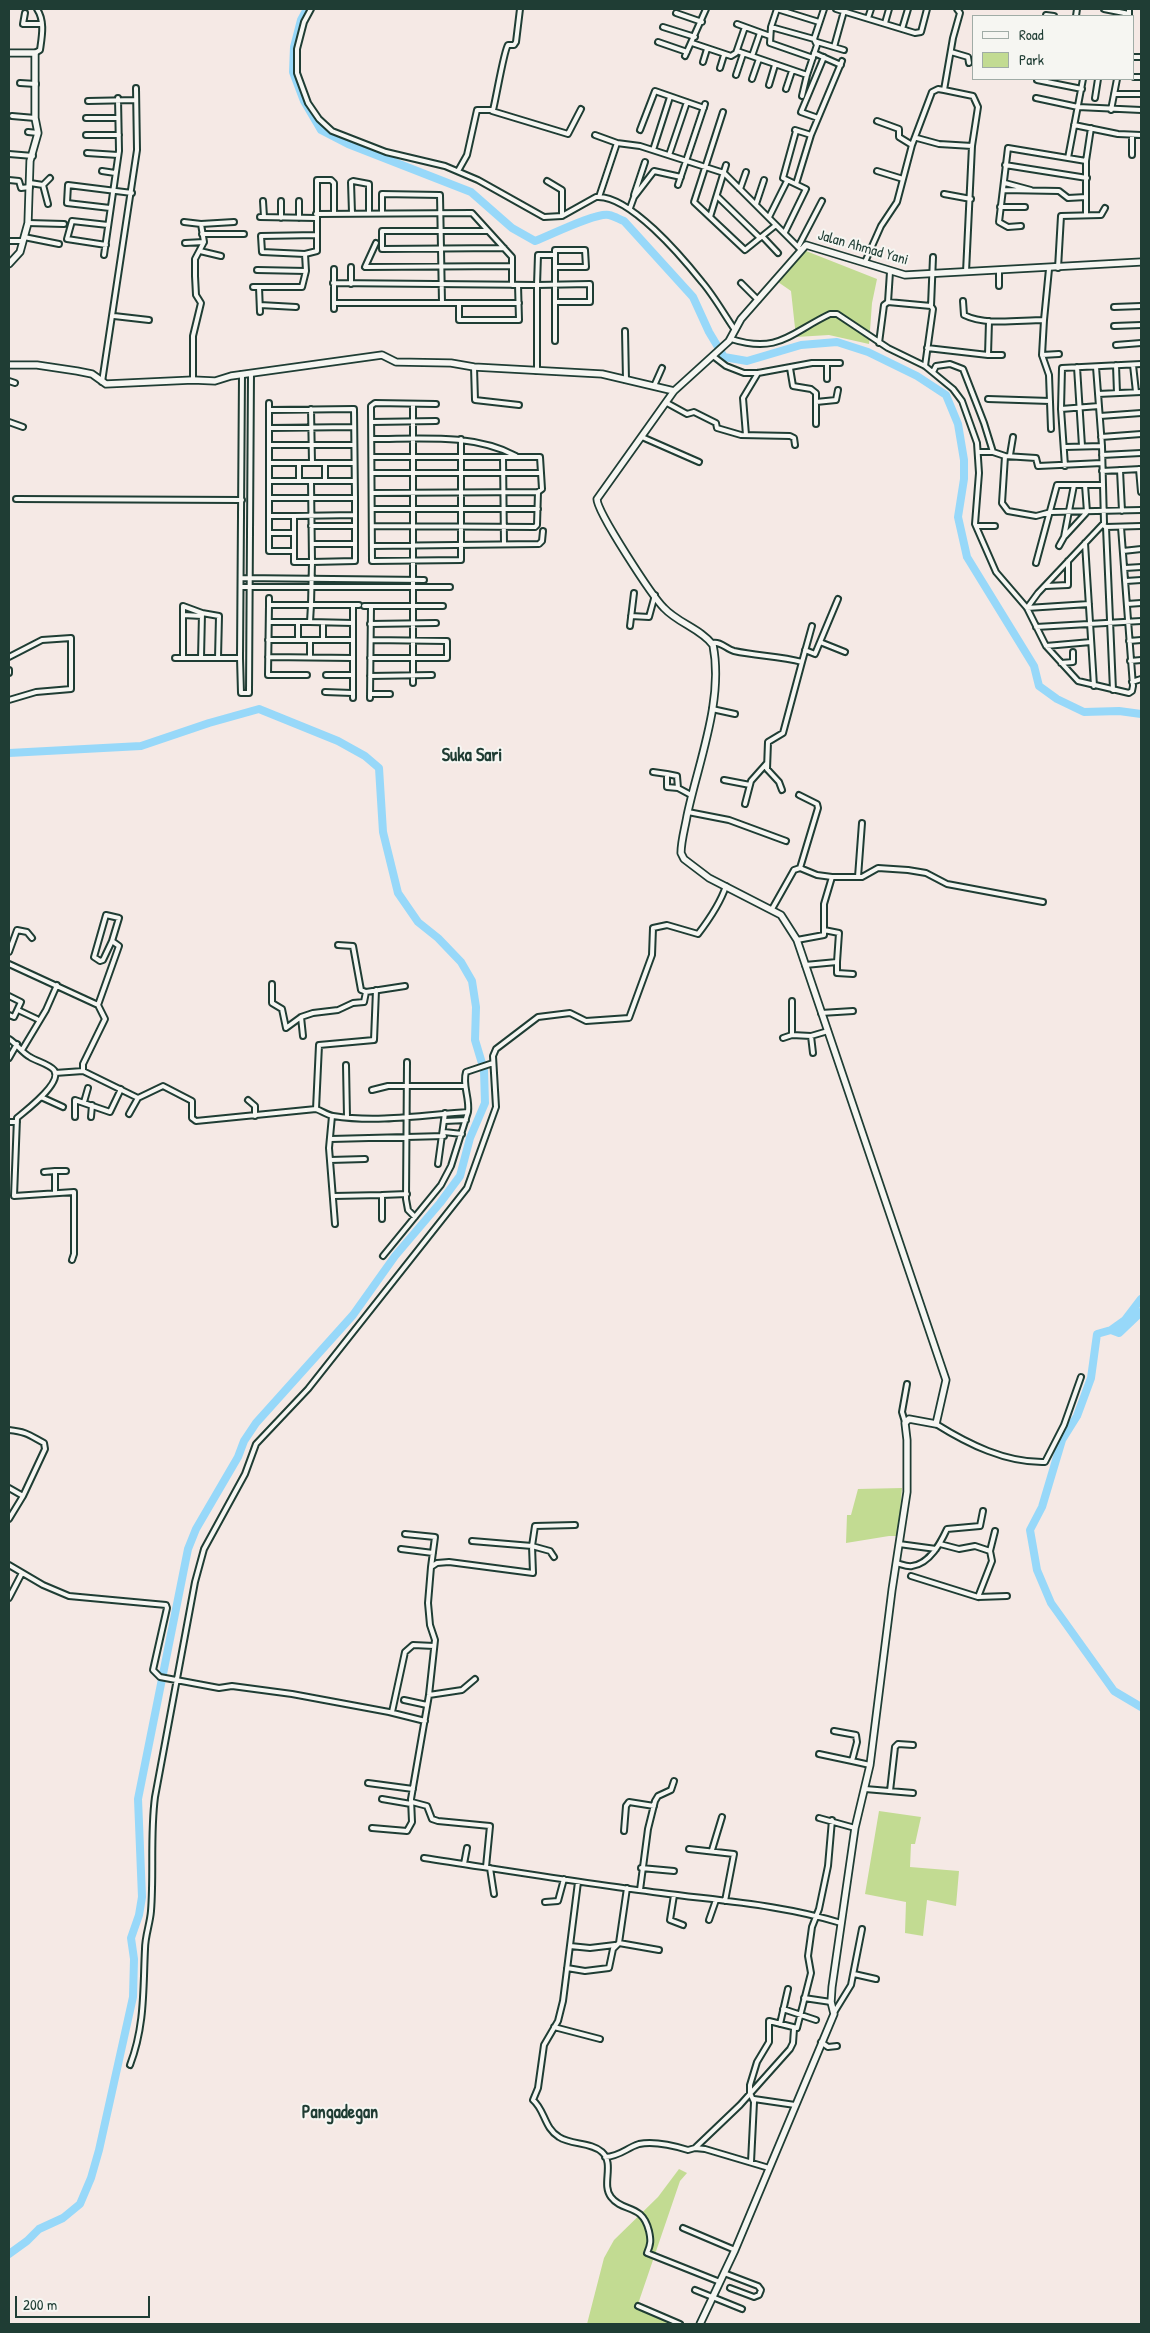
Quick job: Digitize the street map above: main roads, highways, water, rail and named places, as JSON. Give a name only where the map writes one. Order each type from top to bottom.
[{"type":"waterway","points":[[307,9],[301,20],[294,47],[293,72],[304,101],[321,130],[348,144],[471,192],[512,228],[535,241],[594,217],[611,215],[624,221],[693,297],[709,332],[724,357],[747,361],[801,345],[837,342],[868,352],[917,376],[946,395],[958,424],[964,460],[964,479],[958,517],[967,557],[1034,666],[1039,686],[1057,699],[1084,712],[1119,711],[1141,714]]},
{"type":"waterway","points":[[9,753],[141,746],[209,723],[259,709],[338,741],[365,756],[379,768],[383,832],[398,893],[418,922],[438,938],[461,962],[472,981],[476,1007],[475,1040],[484,1070],[485,1103],[470,1138],[460,1176],[440,1203],[395,1256],[353,1315],[256,1423],[244,1441],[238,1457],[196,1529],[188,1549],[138,1799],[142,1897],[139,1915],[131,1938],[134,1959],[133,1997],[99,2150],[91,2178],[80,2204],[63,2218],[39,2229],[27,2241],[9,2254]]},
{"type":"waterway","points":[[1111,1330],[1125,1320],[1141,1299]]},
{"type":"waterway","points":[[1141,1312],[1119,1333],[1111,1330],[1097,1334],[1091,1378],[1077,1416],[1062,1440],[1042,1507],[1030,1530],[1037,1570],[1051,1603],[1114,1691],[1141,1707]]},
{"type":"district","name":"Suka Sari","points":[[472,756]]},
{"type":"district","name":"Pangadegan","points":[[340,2113]]}]
